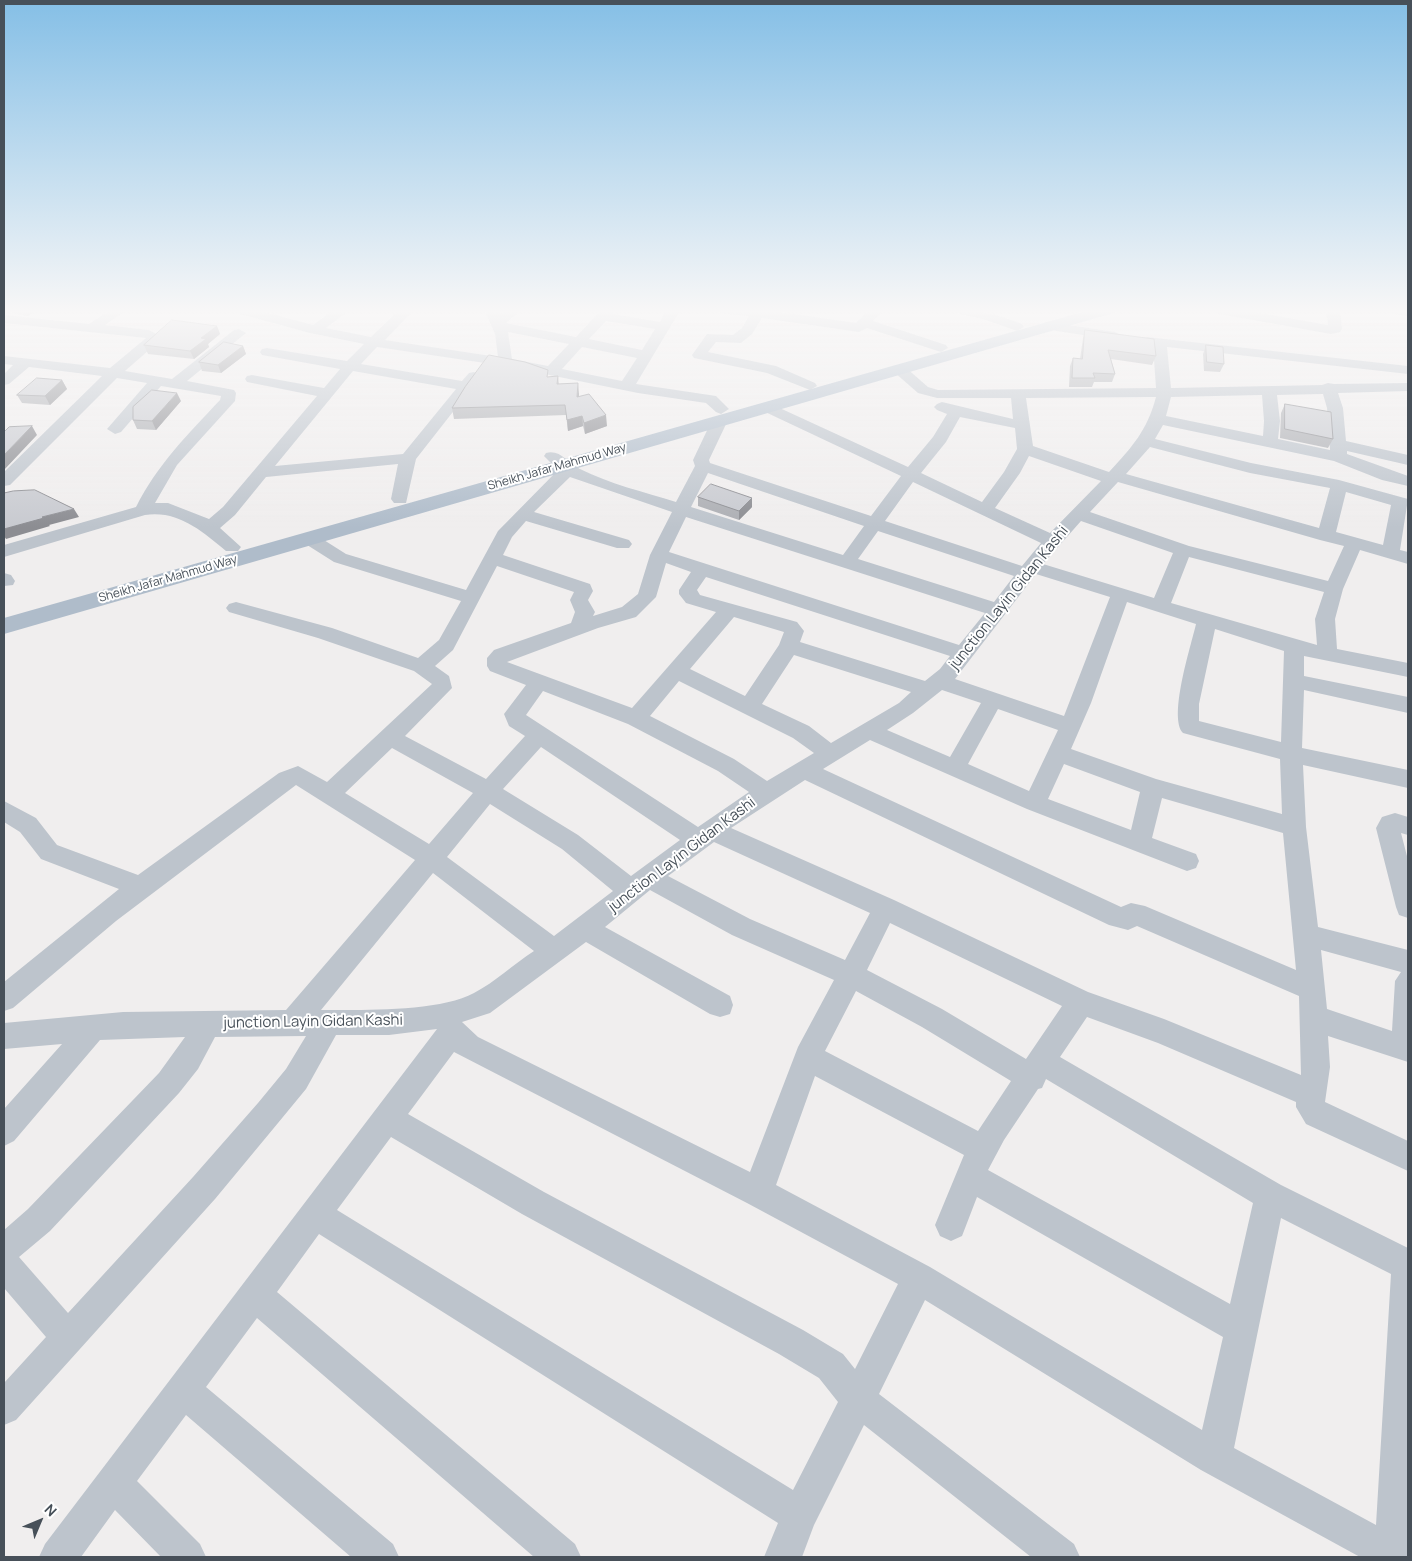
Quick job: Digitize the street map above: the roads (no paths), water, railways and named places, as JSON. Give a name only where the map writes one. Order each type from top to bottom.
[{"type":"main road","name":"Sheikh Jafar Mahmud Way","points":[[4,626],[310,539],[561,464],[824,382]]},
{"type":"main road","name":"Sheikh Jafar Mahmud Way","points":[[721,415],[766,407],[854,382]]},
{"type":"main road","name":"Sheikh Jafar Mahmud Way","points":[[4,612],[400,499],[561,464]]},
{"type":"street","points":[[4,481],[103,382]]},
{"type":"street","points":[[115,429],[156,382],[229,393],[230,395],[171,462],[157,482],[144,510]]},
{"type":"street","points":[[267,382],[327,393]]},
{"type":"street","points":[[211,527],[229,511],[336,382]]},
{"type":"street","points":[[440,382],[466,386]]},
{"type":"street","points":[[400,499],[403,473],[408,458],[470,382]]},
{"type":"street","points":[[604,382],[710,399],[721,415],[701,460],[703,466],[659,555],[651,589],[646,598],[634,609],[579,627],[497,658],[496,666],[636,718],[726,765],[767,792]]},
{"type":"street","points":[[627,386],[630,382]]},
{"type":"street","points":[[800,382],[810,386]]},
{"type":"street","points":[[913,382],[922,390],[928,392],[1018,394],[1164,390],[1269,391],[1408,387]]},
{"type":"street","name":"junction Layin Gidan Kashi","points":[[4,1036],[123,1024],[449,1023],[481,1004],[586,928],[639,884],[767,792],[906,708],[933,686],[965,654],[1052,541],[1114,478],[1146,441],[1158,419],[1164,390],[1163,382]]},
{"type":"street","points":[[1328,388],[1335,408],[1339,450]]},
{"type":"street","points":[[1269,391],[1272,421],[1270,444]]},
{"type":"street","points":[[928,392],[936,404],[956,412],[1022,425]]},
{"type":"street","points":[[985,510],[1012,473],[1025,449],[1018,394]]},
{"type":"street","points":[[766,407],[1052,541]]},
{"type":"street","points":[[846,562],[940,439],[956,412]]},
{"type":"street","points":[[1158,419],[1270,444],[1339,450],[1408,460]]},
{"type":"street","points":[[38,428],[55,428]]},
{"type":"street","points":[[1146,441],[1250,468],[1339,485],[1404,503],[1390,553]]},
{"type":"street","points":[[1025,449],[1114,478],[1408,558]]},
{"type":"street","points":[[1339,450],[1388,476],[1408,481]]},
{"type":"street","points":[[262,472],[408,458]]},
{"type":"street","points":[[421,666],[446,645],[504,535],[523,514],[561,464],[610,487],[998,610]]},
{"type":"street","points":[[703,466],[1029,570],[1161,605],[1327,655],[1408,670]]},
{"type":"street","points":[[1326,536],[1339,485]]},
{"type":"street","points":[[4,551],[144,510],[162,507],[211,527],[232,546]]},
{"type":"street","points":[[523,514],[623,544]]},
{"type":"street","points":[[1078,514],[1183,550],[1334,589]]},
{"type":"street","points":[[310,539],[340,558],[471,598]]},
{"type":"street","points":[[1327,655],[1325,619],[1334,589],[1354,543]]},
{"type":"street","points":[[1161,605],[1183,550]]},
{"type":"street","points":[[659,555],[965,654]]},
{"type":"street","points":[[492,558],[583,588],[579,600],[585,612],[579,627]]},
{"type":"street","points":[[702,569],[688,590],[688,594],[693,599],[790,627],[794,631],[789,646],[749,706]]},
{"type":"street","points":[[1035,803],[1070,726],[1121,594]]},
{"type":"street","points":[[236,608],[325,633],[421,666],[442,681],[442,688],[391,738],[329,794]]},
{"type":"street","points":[[636,718],[730,609]]},
{"type":"street","points":[[1207,620],[1188,704],[1188,724],[1204,732],[1291,752],[1335,765],[1408,779]]},
{"type":"street","points":[[789,646],[933,686],[993,700],[1070,726]]},
{"type":"street","points":[[1294,646],[1291,752],[1294,826],[1307,934],[1316,1066],[1310,1107],[1316,1114],[1408,1156]]},
{"type":"street","points":[[676,671],[801,732],[830,754]]},
{"type":"street","points":[[1294,681],[1408,705]]},
{"type":"street","points":[[540,682],[515,714],[517,720],[706,835],[885,908],[1081,1002],[1164,1032],[1312,1094]]},
{"type":"street","points":[[955,768],[993,700]]},
{"type":"street","points":[[869,731],[1035,803],[1188,861]]},
{"type":"street","points":[[293,1023],[488,791],[539,735]]},
{"type":"street","points":[[58,1557],[387,1118],[449,1023],[468,1046],[758,1192],[918,1278],[1214,1457],[1395,1556],[1408,1265],[1270,1196],[1037,1070],[932,1018],[850,974],[639,884],[488,791],[391,738]]},
{"type":"street","points":[[1057,753],[1153,787],[1294,826]]},
{"type":"street","points":[[804,770],[1118,917],[1128,919],[1131,914],[1136,914],[1312,989]]},
{"type":"street","points":[[4,999],[142,887],[292,776],[301,776],[431,858],[554,951]]},
{"type":"street","points":[[1139,843],[1153,787]]},
{"type":"street","points":[[4,810],[28,825],[49,852],[142,887]]},
{"type":"street","points":[[1408,826],[1395,822],[1390,824],[1388,828],[1408,907]]},
{"type":"street","points":[[758,1192],[808,1056],[885,908]]},
{"type":"street","points":[[586,928],[720,1005]]},
{"type":"street","points":[[1307,934],[1408,962]]},
{"type":"street","points":[[1314,1018],[1407,1048],[1408,981]]},
{"type":"street","points":[[951,1226],[977,1163],[994,1130],[1037,1070],[1081,1002]]},
{"type":"street","points":[[4,1408],[204,1188],[268,1114],[296,1079],[328,1023]]},
{"type":"street","points":[[4,1250],[39,1220],[169,1083],[188,1059],[207,1024]]},
{"type":"street","points":[[4,1131],[94,1027]]},
{"type":"street","points":[[808,1056],[1242,1329]]},
{"type":"street","points":[[387,1118],[533,1203],[711,1297],[830,1366],[858,1399],[1060,1557]]},
{"type":"street","points":[[1214,1457],[1270,1196]]},
{"type":"street","points":[[314,1214],[800,1515]]},
{"type":"street","points":[[4,1264],[68,1338]]},
{"type":"street","points":[[783,1557],[800,1515],[918,1278]]},
{"type":"street","points":[[254,1294],[562,1557]]},
{"type":"street","points":[[183,1390],[380,1557]]},
{"type":"street","points":[[114,1483],[186,1557]]}]
